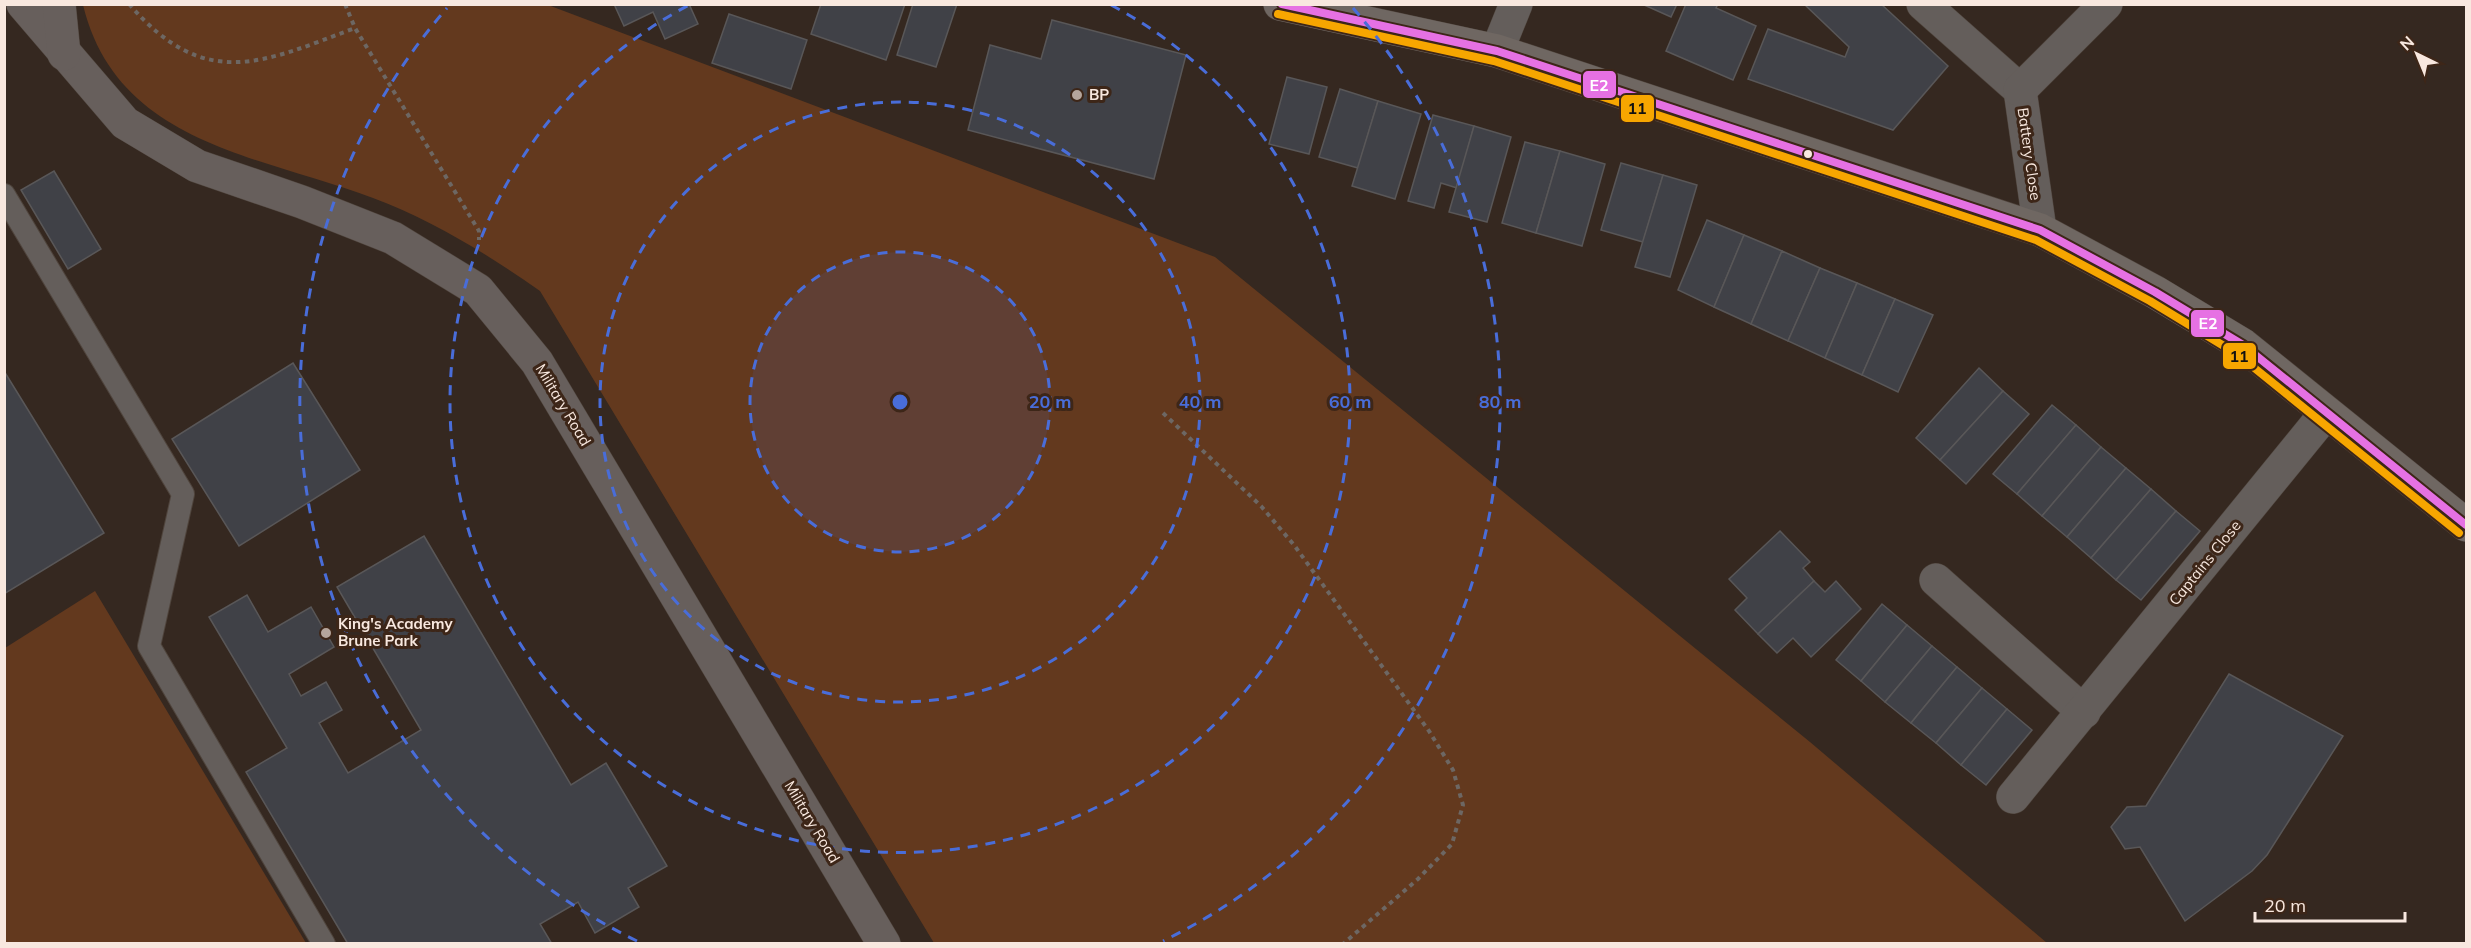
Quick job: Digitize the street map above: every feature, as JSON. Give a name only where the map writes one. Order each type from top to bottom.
[{"type":"main road","points":[[1280,4],[1497,51],[2040,230],[2155,292],[2243,345],[2466,525]]},
{"type":"street","name":"Military Road","points":[[23,4],[125,123],[197,166],[393,238],[478,290],[537,362],[884,944]]},
{"type":"street","points":[[59,4],[64,54]]},
{"type":"street","points":[[1497,51],[1516,4]]},
{"type":"street","points":[[1923,4],[2020,90]]},
{"type":"street","name":"Battery Close","points":[[2040,230],[2020,90],[2106,4]]},
{"type":"street","name":"Captains Close","points":[[2013,797],[2326,413]]},
{"type":"street","points":[[1936,580],[2084,712]]},
{"type":"lane","points":[[4,195],[183,494],[149,646],[324,944]]},
{"type":"path","points":[[129,4],[147,25],[166,40],[195,56],[216,62],[245,63],[284,55],[355,28]]},
{"type":"path","points":[[345,4],[355,28],[479,231],[478,290]]},
{"type":"path","points":[[1163,413],[1261,506],[1294,545],[1429,731],[1453,770],[1463,805],[1452,844],[1418,879],[1342,944]]},
{"type":"shaded area","points":[[83,5],[548,5],[1215,257],[1810,742],[2047,943],[934,943],[540,291],[501,264],[417,217],[373,198],[240,155],[198,138],[160,116],[127,88],[101,51]]},
{"type":"shaded area","points":[[95,591],[306,943],[5,943],[5,648]]},
{"type":"building","points":[[614,4],[689,4],[698,24],[665,39],[653,12],[624,26]]},
{"type":"building","points":[[821,4],[905,4],[886,60],[811,34]]},
{"type":"building","points":[[913,4],[957,4],[936,67],[897,55]]},
{"type":"building","points":[[1642,4],[1677,4],[1671,17]]},
{"type":"building","points":[[1686,4],[1718,4],[1716,8],[1756,26],[1733,80],[1666,51]]},
{"type":"building","points":[[1804,4],[1881,4],[1948,66],[1893,130],[1748,79],[1768,29],[1845,57],[1849,47]]},
{"type":"building","points":[[729,14],[807,40],[791,89],[712,63]]},
{"type":"building","name":"BP","points":[[1052,20],[1186,55],[1154,179],[968,130],[990,45],[1041,59]]},
{"type":"building","points":[[1287,77],[1327,87],[1309,154],[1269,144]]},
{"type":"building","points":[[1340,89],[1378,101],[1358,168],[1319,157]]},
{"type":"building","points":[[1378,101],[1421,114],[1395,199],[1352,186]]},
{"type":"building","points":[[1433,115],[1474,126],[1457,188],[1441,183],[1434,208],[1408,201]]},
{"type":"building","points":[[1474,126],[1511,137],[1487,222],[1449,212]]},
{"type":"building","points":[[1525,142],[1560,151],[1536,233],[1502,223]]},
{"type":"building","points":[[1560,151],[1605,164],[1582,246],[1536,233]]},
{"type":"building","points":[[1621,163],[1663,175],[1643,242],[1601,230]]},
{"type":"building","points":[[54,171],[101,249],[68,269],[21,190]]},
{"type":"building","points":[[1663,175],[1697,185],[1670,277],[1635,267]]},
{"type":"building","points":[[1707,220],[1744,235],[1714,307],[1678,290]]},
{"type":"building","points":[[1744,235],[1782,251],[1751,324],[1714,307]]},
{"type":"building","points":[[1782,251],[1820,268],[1788,341],[1751,324]]},
{"type":"building","points":[[1820,268],[1857,283],[1825,358],[1788,341]]},
{"type":"building","points":[[1857,283],[1895,299],[1862,375],[1825,358]]},
{"type":"building","points":[[1895,299],[1933,315],[1898,392],[1862,375]]},
{"type":"building","points":[[293,363],[360,470],[239,546],[172,439]]},
{"type":"building","points":[[1979,368],[2003,391],[1940,460],[1916,438]]},
{"type":"building","points":[[4,371],[104,533],[4,594]]},
{"type":"building","points":[[2003,391],[2029,414],[1966,484],[1940,460]]},
{"type":"building","points":[[2052,405],[2076,425],[2017,494],[1993,474]]},
{"type":"building","points":[[2076,425],[2101,447],[2042,516],[2017,494]]},
{"type":"building","points":[[2101,447],[2126,468],[2067,537],[2042,516]]},
{"type":"building","points":[[2126,468],[2151,489],[2091,558],[2067,537]]},
{"type":"building","points":[[2151,489],[2176,511],[2116,580],[2091,558]]},
{"type":"building","points":[[2176,511],[2200,531],[2141,600],[2116,580]]},
{"type":"building","points":[[1780,531],[1810,562],[1803,568],[1814,581],[1758,634],[1735,610],[1747,598],[1729,579]]},
{"type":"building","points":[[424,536],[571,785],[606,763],[667,866],[628,888],[639,907],[595,933],[578,902],[540,924],[552,944],[348,944],[246,772],[287,748],[209,617],[247,595],[268,632],[311,607],[334,647],[289,674],[301,696],[326,682],[342,710],[319,723],[348,773],[421,730],[337,587]]},
{"type":"building","points":[[1814,581],[1825,592],[1836,581],[1861,609],[1811,657],[1793,638],[1777,653],[1758,634]]},
{"type":"building","points":[[1882,604],[1907,625],[1861,681],[1836,660]]},
{"type":"building","points":[[1907,625],[1932,646],[1885,702],[1861,681]]},
{"type":"building","points":[[1932,646],[1957,667],[1911,723],[1885,702]]},
{"type":"building","points":[[1957,667],[1982,688],[1936,743],[1911,723]]},
{"type":"building","points":[[2229,674],[2343,736],[2267,855],[2252,871],[2185,921],[2140,847],[2125,849],[2111,827],[2127,807],[2146,806]]},
{"type":"building","points":[[1982,688],[2007,709],[1961,765],[1936,743]]},
{"type":"building","points":[[2007,709],[2032,730],[1986,785],[1961,765]]},
{"type":"transit line","name":"E2","points":[[1282,4],[1497,51],[2040,230],[2155,292],[2243,345],[2466,525]]},
{"type":"transit line","name":"11","points":[[1278,14],[1494,61],[2036,240],[2150,301],[2237,354],[2459,533]]},
{"type":"place","name":"BP","points":[[1077,95]]},
{"type":"place","name":"King's Academy Brune Park","points":[[326,633]]}]
